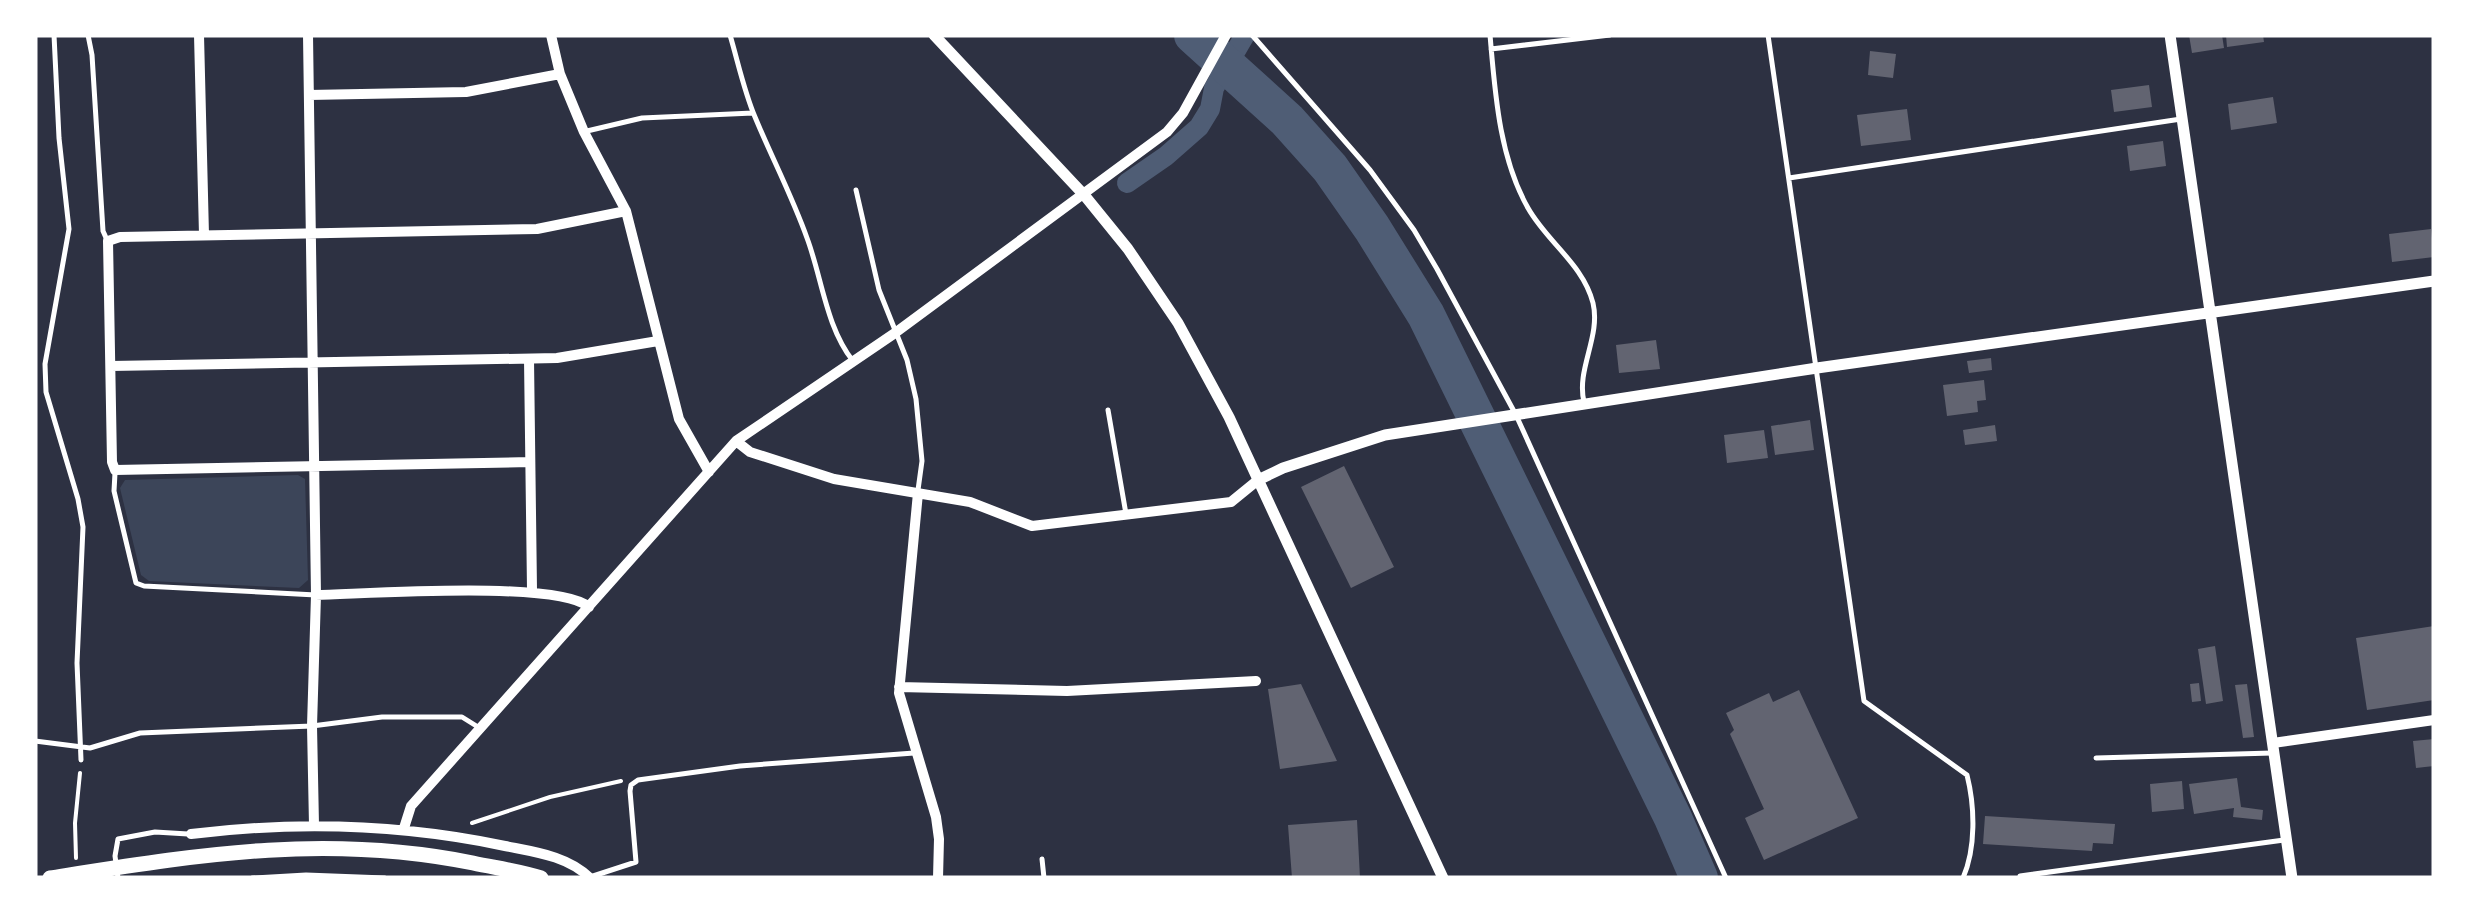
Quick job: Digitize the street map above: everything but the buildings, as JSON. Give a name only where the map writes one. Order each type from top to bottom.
[{"type":"main road","points":[[50,878],[250,850],[318,846],[409,852],[540,878]]},
{"type":"street","points":[[200,35],[204,234]]},
{"type":"street","points":[[308,35],[316,595],[314,825]]},
{"type":"street","points":[[551,35],[560,74],[584,132],[626,210],[683,429],[709,472]]},
{"type":"street","points":[[934,35],[1085,196],[1138,262],[1178,323],[1258,480],[1442,878]]},
{"type":"street","points":[[404,828],[411,806],[736,441],[894,333],[1167,132],[1183,113],[1226,35]]},
{"type":"street","points":[[2170,35],[2292,878]]},
{"type":"street","points":[[309,94],[482,90],[560,74]]},
{"type":"street","points":[[530,462],[115,470],[108,241],[120,236],[546,228],[626,210]]},
{"type":"street","points":[[736,441],[750,452],[834,479],[970,502],[1032,526],[1230,502],[1258,480],[1283,468],[1358,442],[1444,426],[1817,368],[2434,281]]},
{"type":"street","points":[[110,366],[529,359],[574,356],[658,341]]},
{"type":"street","points":[[529,359],[532,590]]},
{"type":"street","points":[[918,494],[899,687],[938,829],[938,878]]},
{"type":"street","points":[[316,595],[532,590],[573,598],[589,607]]},
{"type":"street","points":[[899,687],[1067,691],[1256,681]]},
{"type":"street","points":[[2274,748],[2434,720]]},
{"type":"street","points":[[191,834],[314,825],[404,828],[553,857],[590,877]]},
{"type":"lane","points":[[54,35],[69,230],[45,364],[46,392],[78,499],[82,528],[77,663],[81,760]]},
{"type":"lane","points":[[88,35],[103,232],[108,241]]},
{"type":"lane","points":[[730,35],[753,113],[780,168],[809,243],[825,301],[844,349],[853,361]]},
{"type":"lane","points":[[1252,35],[1370,170],[1414,231],[1511,416],[1726,878]]},
{"type":"lane","points":[[1490,35],[1502,128],[1524,200],[1582,276],[1594,306],[1592,338],[1581,384],[1585,405]]},
{"type":"lane","points":[[1491,48],[1610,35]]},
{"type":"lane","points":[[1768,35],[1864,701],[1967,776],[1973,809],[1968,866],[1962,878]]},
{"type":"lane","points":[[584,132],[642,118],[753,113]]},
{"type":"lane","points":[[1788,178],[2182,119]]},
{"type":"lane","points":[[856,190],[879,290],[906,360],[916,399],[922,461],[918,494]]},
{"type":"lane","points":[[1108,410],[1126,514]]},
{"type":"lane","points":[[115,470],[114,491],[136,583],[316,595]]},
{"type":"lane","points":[[35,741],[90,748],[140,732],[312,726],[382,717],[462,716],[480,729]]},
{"type":"lane","points":[[2096,758],[2274,748]]},
{"type":"lane","points":[[590,877],[636,862],[632,785],[638,780],[740,766],[916,753]]},
{"type":"lane","points":[[83,878],[117,875],[118,839],[154,832],[191,834]]},
{"type":"lane","points":[[2020,876],[2286,840]]},
{"type":"lane","points":[[1042,858],[1044,878]]},
{"type":"lane","points":[[252,878],[385,878]]},
{"type":"path","points":[[77,863],[75,823],[81,760]]},
{"type":"path","points":[[460,837],[470,823],[550,797],[622,781],[632,785]]},
{"type":"shaded area","points":[[298,475],[305,479],[308,580],[299,588],[149,581],[141,575],[120,488],[125,480]]},
{"type":"waterway","points":[[1193,35],[1287,120],[1330,168],[1426,315],[1699,878]]},
{"type":"waterway","points":[[1127,183],[1199,127],[1210,109],[1214,88],[1245,35]]}]
